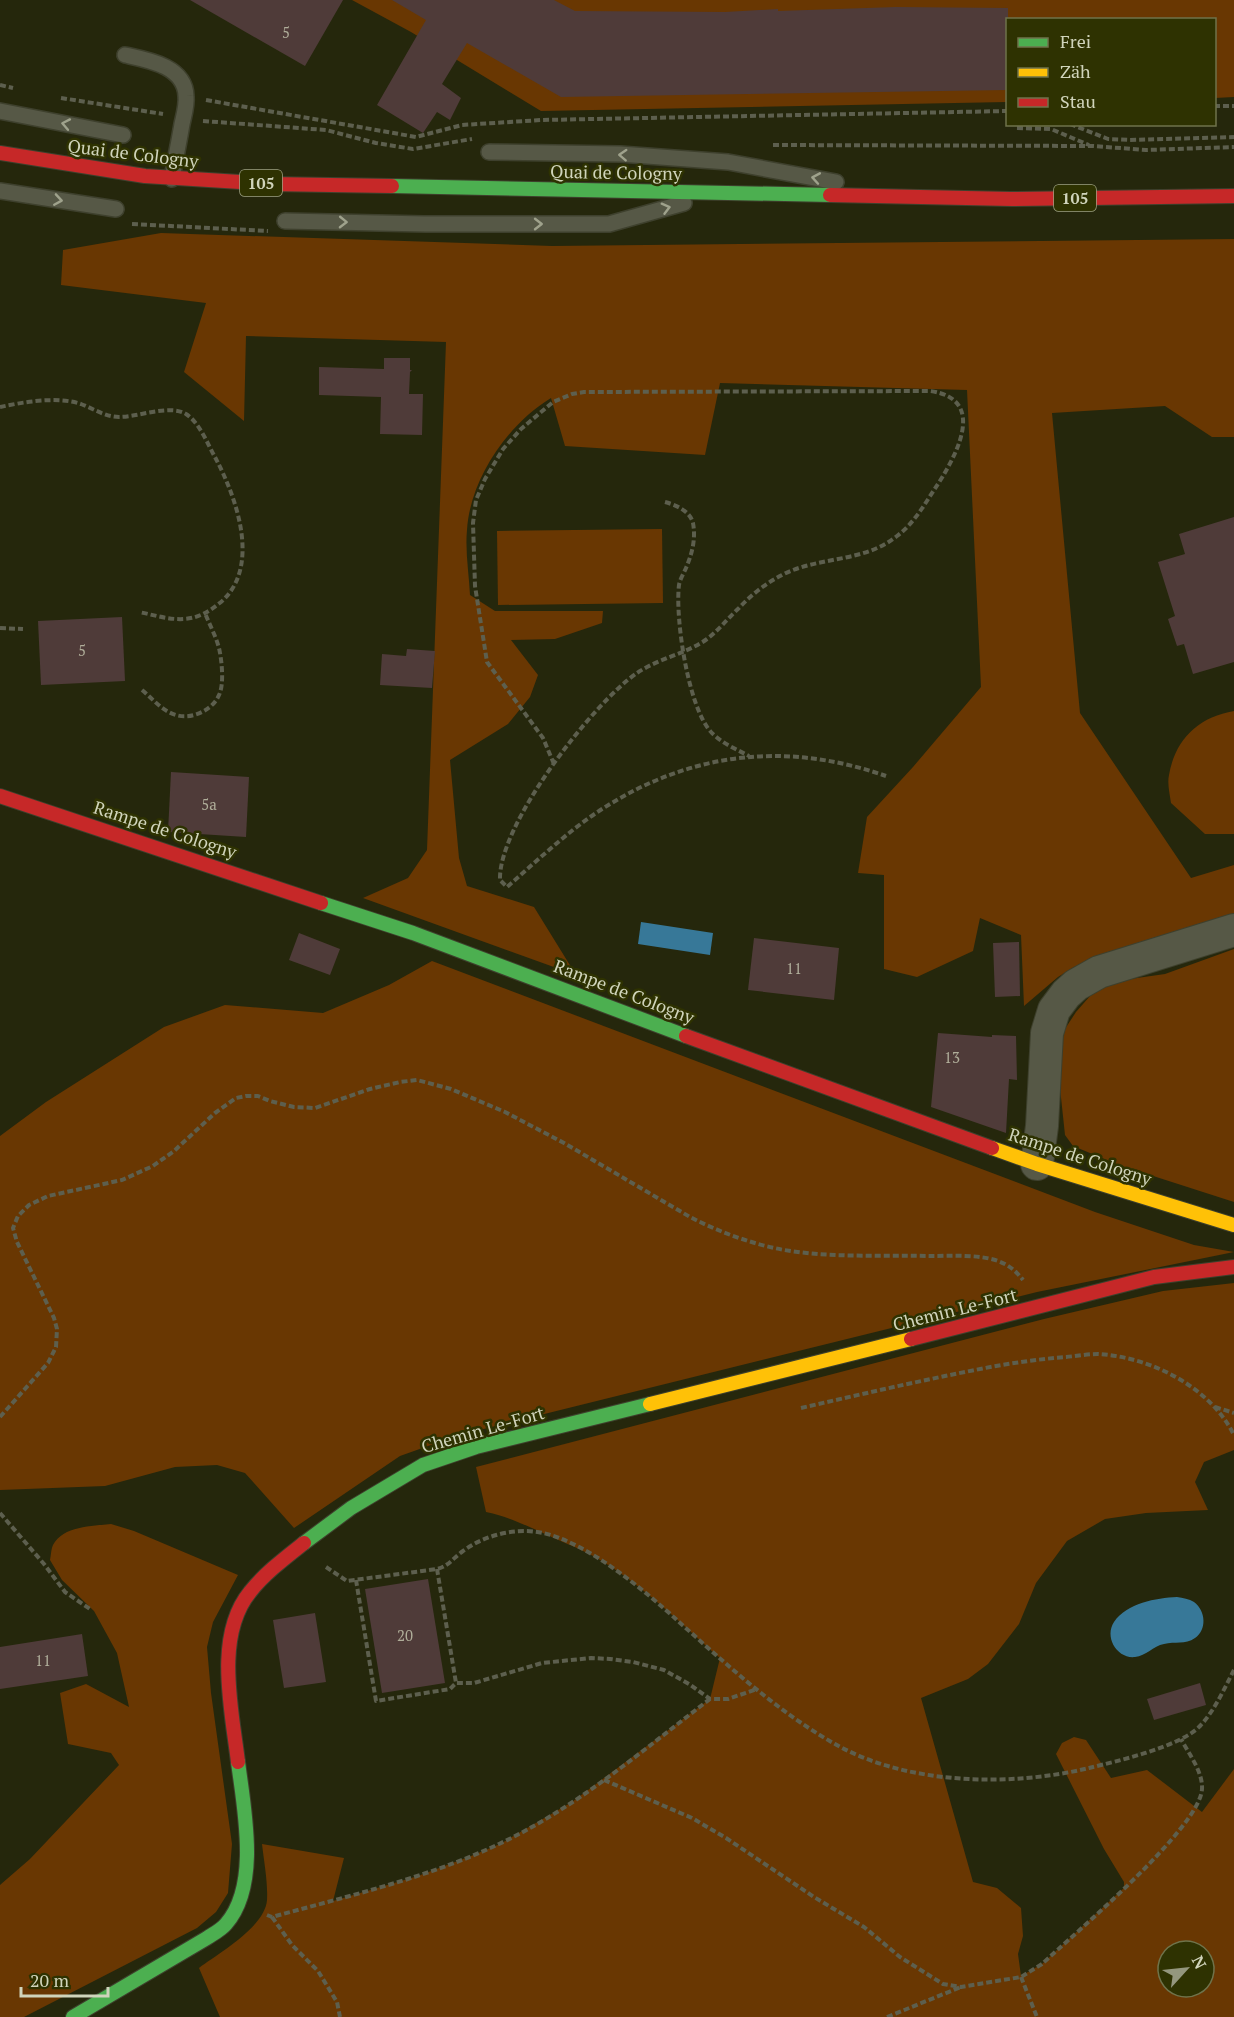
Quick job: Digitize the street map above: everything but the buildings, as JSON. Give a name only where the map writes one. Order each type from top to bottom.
[{"type":"street","name":"Quai de Cologny","points":[[0,153],[116,172],[270,184],[1011,199],[1234,196]]},
{"type":"street","name":"Rampe de Cologny","points":[[0,796],[413,933],[906,1118],[1037,1164],[1234,1225]]},
{"type":"street","points":[[1037,1164],[1042,1126],[1047,1033],[1054,1010],[1066,994],[1076,985],[1100,972],[1234,930]]},
{"type":"street","name":"Chemin Le-Fort","points":[[74,2017],[207,1938],[225,1925],[240,1900],[247,1862],[228,1655],[235,1622],[249,1593],[298,1548],[351,1508],[423,1465],[476,1447],[1036,1308],[1154,1276],[1234,1268]]},
{"type":"lane","points":[[125,55],[157,63],[170,70],[180,79],[187,97],[172,178]]},
{"type":"lane","points":[[0,111],[123,135]]},
{"type":"lane","points":[[489,152],[620,154],[728,162],[915,196]]},
{"type":"lane","points":[[0,191],[116,209]]},
{"type":"lane","points":[[285,221],[609,224],[722,193]]},
{"type":"path","points":[[187,97],[416,137],[462,125],[542,120],[1006,111]]},
{"type":"path","points":[[1216,106],[1234,106]]},
{"type":"path","points":[[1075,126],[1108,139],[1234,137]]},
{"type":"path","points":[[1017,128],[1051,129],[1093,146]]},
{"type":"path","points":[[554,764],[543,738],[487,662],[475,586],[476,500],[503,449],[533,417],[561,398],[584,392],[930,391],[947,395],[958,405],[964,424],[959,444],[945,475],[919,513],[886,544],[862,554],[794,569],[781,576],[752,595],[704,641],[643,669],[616,689],[589,718],[532,795],[508,842],[500,869],[500,880],[507,887],[601,810],[634,790],[682,769],[750,757],[793,756],[828,760],[865,768],[886,776]]},
{"type":"path","points":[[0,407],[63,401],[80,404],[117,417],[171,410],[185,412],[200,430],[223,472],[238,516],[242,543],[240,573],[236,584],[224,600],[206,614],[174,619],[139,612]]},
{"type":"path","points":[[665,502],[685,511],[693,523],[693,552],[679,584],[678,620],[693,693],[708,729],[750,757]]},
{"type":"path","points":[[142,690],[162,708],[177,716],[194,715],[215,702],[221,689],[220,653],[206,614]]},
{"type":"path","points":[[0,628],[23,629]]},
{"type":"path","points":[[0,1417],[48,1363],[54,1354],[58,1339],[54,1318],[16,1242],[14,1228],[18,1216],[29,1205],[48,1196],[122,1180],[153,1166],[174,1151],[215,1113],[236,1098],[246,1096],[258,1096],[278,1104],[294,1107],[315,1108],[387,1084],[417,1080],[451,1089],[529,1124],[707,1226],[764,1245],[808,1253],[948,1256],[996,1261],[1011,1267],[1024,1281],[1036,1308]]},
{"type":"path","points":[[801,1408],[1004,1364],[1097,1354],[1135,1360],[1191,1386],[1214,1407],[1234,1435]]},
{"type":"path","points":[[1214,1407],[1234,1413]]},
{"type":"path","points":[[0,1513],[65,1592],[90,1609]]},
{"type":"path","points":[[298,1548],[347,1581],[446,1567],[470,1546],[494,1536],[526,1532],[543,1533],[564,1540],[597,1558],[629,1581],[811,1730],[855,1754],[911,1772],[936,1776],[1026,1778],[1055,1776],[1111,1763],[1186,1737],[1200,1726],[1214,1708],[1234,1670]]},
{"type":"path","points":[[437,1569],[456,1683]]},
{"type":"path","points":[[356,1580],[376,1701],[450,1689],[456,1683],[474,1683],[542,1663],[567,1659],[610,1659],[664,1670],[710,1699],[728,1699],[758,1688]]},
{"type":"path","points":[[272,1917],[418,1876],[500,1844],[572,1802],[604,1780],[710,1699]]},
{"type":"path","points":[[886,2017],[961,1987],[1021,1977],[1042,1964],[1154,1861],[1192,1813],[1200,1799],[1202,1783],[1198,1771],[1180,1739]]},
{"type":"path","points":[[604,1780],[682,1813],[718,1833],[814,1897],[864,1927],[900,1957],[932,1979],[943,1984],[961,1987]]},
{"type":"path","points":[[240,1900],[272,1917],[292,1946],[318,1971],[337,2002],[340,2017]]},
{"type":"path","points":[[1021,1977],[1037,2017]]},
{"type":"shaded area","points":[[352,0],[1234,0],[1234,97],[1216,98],[1216,18],[1006,18],[1006,102],[541,111],[411,32]]},
{"type":"shaded area","points":[[161,233],[552,246],[1234,239],[1234,437],[1212,437],[1165,406],[1052,413],[1080,713],[1191,878],[1234,865],[1234,914],[1122,949],[1074,967],[1058,977],[1024,1006],[1021,935],[980,918],[973,951],[917,977],[884,969],[884,875],[858,873],[867,817],[981,687],[967,390],[720,383],[705,455],[565,446],[551,398],[520,422],[506,438],[484,473],[475,492],[470,511],[466,546],[470,595],[495,611],[603,611],[602,623],[555,639],[511,640],[538,675],[530,697],[508,724],[450,760],[459,858],[467,886],[534,907],[576,975],[363,898],[408,878],[427,850],[446,342],[246,336],[244,421],[184,372],[206,303],[61,285],[63,250]]},
{"type":"shaded area","points":[[662,529],[663,603],[498,605],[497,531]]},
{"type":"shaded area","points":[[1234,711],[1234,834],[1205,834],[1171,803],[1168,786],[1172,762],[1190,732],[1210,719]]},
{"type":"shaded area","points":[[1234,949],[1234,1202],[1119,1165],[1073,1146],[1065,1135],[1057,1060],[1063,1032],[1076,1012],[1090,996],[1104,987],[1130,979],[1165,974]]},
{"type":"shaded area","points":[[432,961],[1095,1212],[1194,1245],[1234,1252],[1037,1292],[459,1435],[400,1456],[294,1528],[245,1473],[217,1465],[175,1467],[105,1486],[0,1490],[0,1136],[46,1102],[164,1027],[225,1005],[323,1013],[389,985]]},
{"type":"shaded area","points":[[1234,1283],[1234,1450],[1204,1462],[1195,1482],[1208,1510],[1146,1513],[1105,1519],[1067,1541],[1036,1583],[1019,1624],[988,1664],[968,1679],[921,1698],[973,1882],[997,1888],[1021,1908],[1023,1936],[1018,1954],[1021,1976],[1042,1964],[1124,1888],[1124,1882],[1104,1849],[1056,1754],[1062,1743],[1074,1737],[1086,1740],[1111,1778],[1147,1770],[1202,1812],[1234,1769],[1234,2017],[220,2017],[199,1968],[240,1938],[258,1920],[264,1910],[267,1886],[262,1844],[344,1858],[333,1901],[418,1876],[500,1844],[572,1802],[710,1699],[720,1658],[660,1604],[612,1567],[588,1553],[541,1532],[508,1518],[486,1512],[476,1467],[1044,1319],[1163,1291]]},
{"type":"shaded area","points":[[111,1524],[134,1531],[238,1575],[213,1622],[207,1647],[211,1693],[232,1844],[228,1893],[216,1912],[197,1928],[24,2017],[0,2017],[0,1885],[30,1859],[119,1765],[111,1753],[68,1744],[60,1693],[86,1684],[129,1707],[117,1653],[94,1611],[62,1580],[50,1560],[53,1545],[64,1534],[79,1528]]},
{"type":"water","points":[[641,922],[713,933],[710,955],[638,944]]},
{"type":"water","points":[[1177,1597],[1194,1602],[1201,1610],[1204,1620],[1199,1635],[1187,1641],[1160,1645],[1135,1657],[1129,1657],[1118,1651],[1112,1640],[1111,1628],[1126,1610],[1142,1603]]},
{"type":"traffic: fast","points":[[392,186],[830,195]]},
{"type":"traffic: fast","points":[[321,903],[413,933],[686,1036]]},
{"type":"traffic: fast","points":[[304,1543],[351,1508],[423,1465],[476,1447],[650,1404]]},
{"type":"traffic: fast","points":[[73,2017],[217,1932],[237,1908],[243,1889],[247,1846],[238,1762]]},
{"type":"traffic: slow","points":[[992,1148],[1234,1225]]},
{"type":"traffic: slow","points":[[650,1404],[911,1339]]},
{"type":"traffic: jam","points":[[0,153],[145,176],[270,184],[392,186]]},
{"type":"traffic: jam","points":[[830,195],[1011,199],[1234,196]]},
{"type":"traffic: jam","points":[[0,796],[321,903]]},
{"type":"traffic: jam","points":[[686,1036],[992,1148]]},
{"type":"traffic: jam","points":[[911,1339],[1154,1277],[1234,1267]]},
{"type":"traffic: jam","points":[[238,1762],[228,1674],[232,1630],[239,1610],[250,1592],[282,1560],[304,1543]]}]
